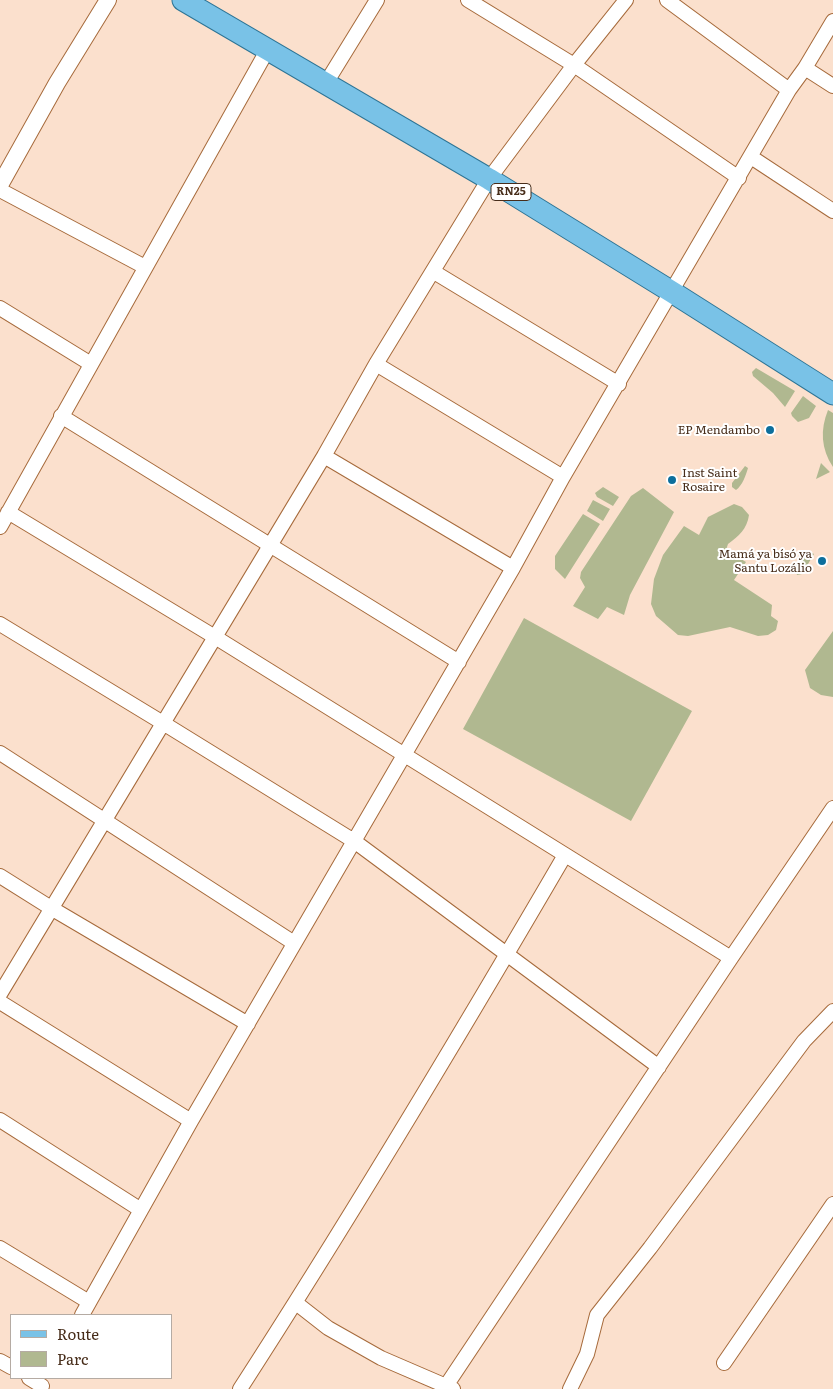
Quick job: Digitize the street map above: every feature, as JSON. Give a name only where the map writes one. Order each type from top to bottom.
[{"type":"main road","name":"RN25","points":[[183,0],[490,179],[833,394]]},
{"type":"street","points":[[0,185],[57,83],[108,0]]},
{"type":"street","points":[[326,83],[377,0]]},
{"type":"street","points":[[468,0],[574,65],[739,178]]},
{"type":"street","points":[[0,994],[324,456],[376,364],[490,179],[574,65],[626,0]]},
{"type":"street","points":[[666,0],[789,90]]},
{"type":"street","points":[[83,1314],[191,1121],[459,662],[564,477],[789,90],[806,68],[833,21]]},
{"type":"street","points":[[0,527],[268,49]]},
{"type":"street","points":[[806,68],[833,86]]},
{"type":"street","points":[[751,157],[833,211]]},
{"type":"street","points":[[0,190],[145,267]]},
{"type":"street","points":[[434,272],[619,384]]},
{"type":"street","points":[[0,308],[91,364]]},
{"type":"street","points":[[376,364],[564,477]]},
{"type":"street","points":[[61,416],[459,662]]},
{"type":"street","points":[[324,456],[513,568]]},
{"type":"street","points":[[8,512],[215,637],[731,958]]},
{"type":"street","points":[[0,624],[354,841],[659,1067]]},
{"type":"street","points":[[0,753],[294,943]]},
{"type":"street","points":[[296,1303],[328,1328],[374,1354],[448,1388],[731,958],[833,808]]},
{"type":"street","points":[[240,1389],[296,1303],[565,855]]},
{"type":"street","points":[[0,876],[248,1024]]},
{"type":"street","points":[[0,1002],[191,1121]]},
{"type":"street","points":[[570,1389],[587,1354],[597,1315],[650,1248],[804,1041],[833,1011]]},
{"type":"street","points":[[0,1120],[141,1210]]},
{"type":"street","points":[[724,1363],[833,1204]]},
{"type":"street","points":[[0,1248],[90,1302]]},
{"type":"street","points":[[31,1379],[43,1384]]},
{"type":"green space","points":[[756,368],[795,391],[785,407],[773,393],[753,376],[752,372]]},
{"type":"green space","points":[[803,396],[816,406],[809,418],[798,422],[791,413]]},
{"type":"green space","points":[[828,410],[833,413],[833,467],[826,453],[823,439],[825,417]]},
{"type":"green space","points":[[821,463],[830,472],[816,479]]},
{"type":"green space","points":[[745,466],[748,468],[746,474],[736,490],[732,487],[732,483]]},
{"type":"green space","points":[[603,487],[619,497],[613,506],[597,497],[595,493]]},
{"type":"green space","points":[[643,488],[674,512],[630,595],[624,615],[607,607],[598,619],[573,606],[585,587],[580,578],[581,572],[631,496]]},
{"type":"green space","points":[[593,500],[610,509],[603,521],[587,511]]},
{"type":"green space","points":[[734,504],[742,507],[749,515],[744,528],[728,544],[726,550],[746,562],[734,580],[772,605],[771,616],[778,621],[776,630],[768,635],[758,636],[730,627],[688,636],[678,635],[656,616],[651,604],[654,579],[663,555],[684,526],[699,535],[708,517]]},
{"type":"green space","points":[[583,514],[600,524],[565,579],[555,569],[555,556]]},
{"type":"green space","points":[[809,551],[814,554],[802,574],[797,575],[795,568],[797,563]]},
{"type":"green space","points":[[524,618],[692,711],[631,821],[463,729]]},
{"type":"green space","points":[[833,631],[833,697],[821,695],[810,688],[805,670]]},
{"type":"place","name":"EP Mendambo","points":[[770,430]]},
{"type":"place","name":"Inst Saint Rosaire","points":[[672,480]]},
{"type":"place","name":"Mamá ya bísó ya Santu Lozálio","points":[[822,561]]}]
